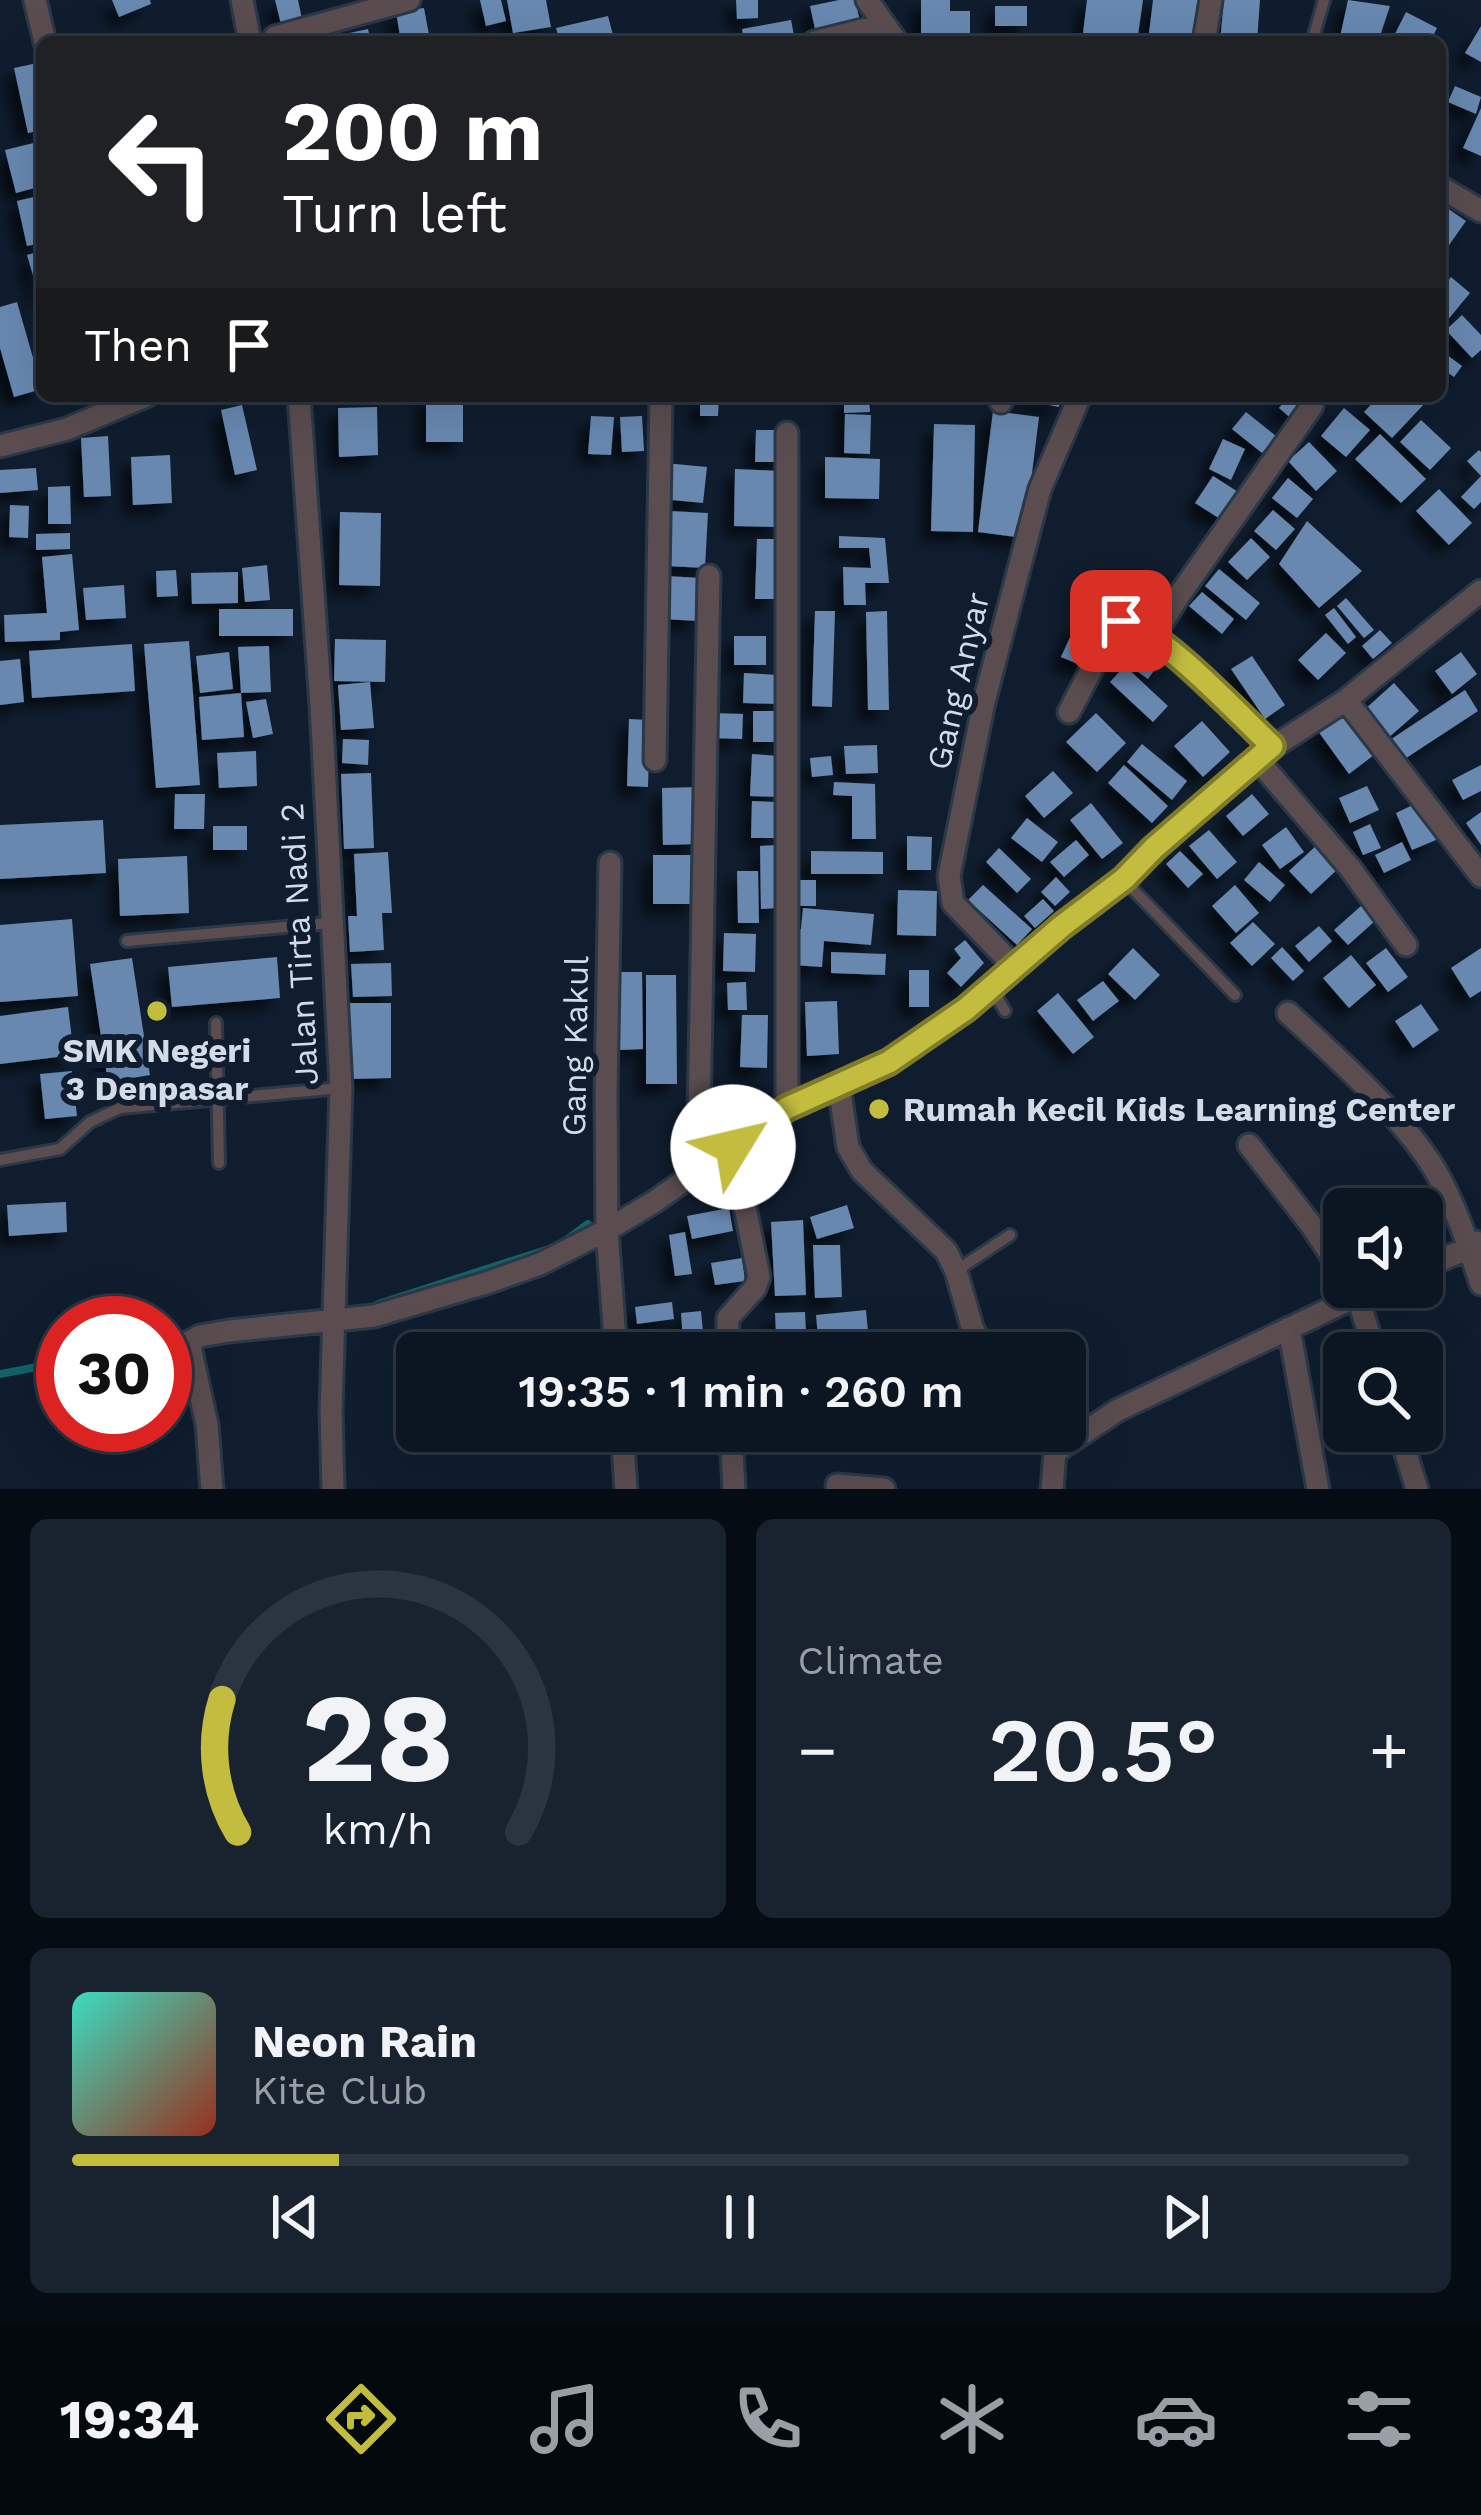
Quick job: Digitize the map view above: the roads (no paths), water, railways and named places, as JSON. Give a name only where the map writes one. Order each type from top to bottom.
[{"type":"street","points":[[35,0],[44,36]]},
{"type":"street","points":[[242,0],[249,36]]},
{"type":"street","points":[[279,36],[409,0]]},
{"type":"street","points":[[867,0],[890,34]]},
{"type":"street","points":[[1205,36],[1211,0]]},
{"type":"street","points":[[1446,191],[1481,212]]},
{"type":"street","points":[[0,446],[67,429],[127,402]]},
{"type":"street","name":"Jalan Tirta Nadi 2","points":[[299,402],[341,1088],[333,1489]]},
{"type":"street","points":[[655,760],[661,402]]},
{"type":"street","name":"Gang Anyar","points":[[1015,966],[953,903],[949,876],[984,702],[1040,489],[1077,402]]},
{"type":"street","points":[[1154,637],[1312,406]]},
{"type":"street","points":[[787,433],[787,1108]]},
{"type":"street","points":[[698,1172],[709,576]]},
{"type":"street","points":[[212,1489],[207,1425],[189,1342],[229,1331],[374,1316],[540,1264],[607,1230],[787,1108],[889,1062],[966,1009],[1124,879],[1264,752],[1346,700],[1481,591]]},
{"type":"street","points":[[1069,712],[1116,623],[1125,621],[1154,637],[1264,752],[1406,945]]},
{"type":"street","points":[[1346,700],[1481,876]]},
{"type":"street","name":"Gang Kakul","points":[[610,863],[607,1230],[614,1332]]},
{"type":"street","points":[[1288,1012],[1420,1148],[1475,1243],[1481,1284]]},
{"type":"street","points":[[839,1086],[848,1148],[862,1171],[946,1251],[974,1332]]},
{"type":"street","points":[[1249,1145],[1323,1243]]},
{"type":"street","points":[[728,1332],[728,1318],[759,1277],[733,1147]]},
{"type":"street","points":[[1443,1258],[1475,1243]]},
{"type":"street","points":[[1086,1431],[1118,1410],[1327,1308]]},
{"type":"street","points":[[1289,1328],[1318,1489]]},
{"type":"street","points":[[623,1452],[626,1489]]},
{"type":"street","points":[[732,1452],[734,1489]]},
{"type":"street","points":[[1052,1489],[1055,1452]]},
{"type":"street","points":[[1406,1452],[1417,1489]]},
{"type":"street","points":[[837,1485],[884,1489]]},
{"type":"lane","points":[[1314,36],[1324,0]]},
{"type":"lane","points":[[1124,879],[1235,995]]},
{"type":"lane","points":[[127,941],[331,923]]},
{"type":"lane","points":[[991,987],[1006,1011]]},
{"type":"lane","points":[[215,1023],[218,1163]]},
{"type":"lane","points":[[0,1160],[60,1149],[90,1122],[120,1108],[341,1088]]},
{"type":"lane","points":[[956,1271],[1010,1235]]},
{"type":"waterway","points":[[565,1241],[588,1224]]},
{"type":"waterway","points":[[378,1304],[546,1250]]},
{"type":"waterway","points":[[0,1374],[36,1367]]},
{"type":"place","name":"SMK Negeri 3 Denpasar","points":[[157,1011]]},
{"type":"place","name":"Rumah Kecil Kids Learning Center","points":[[879,1109]]}]
